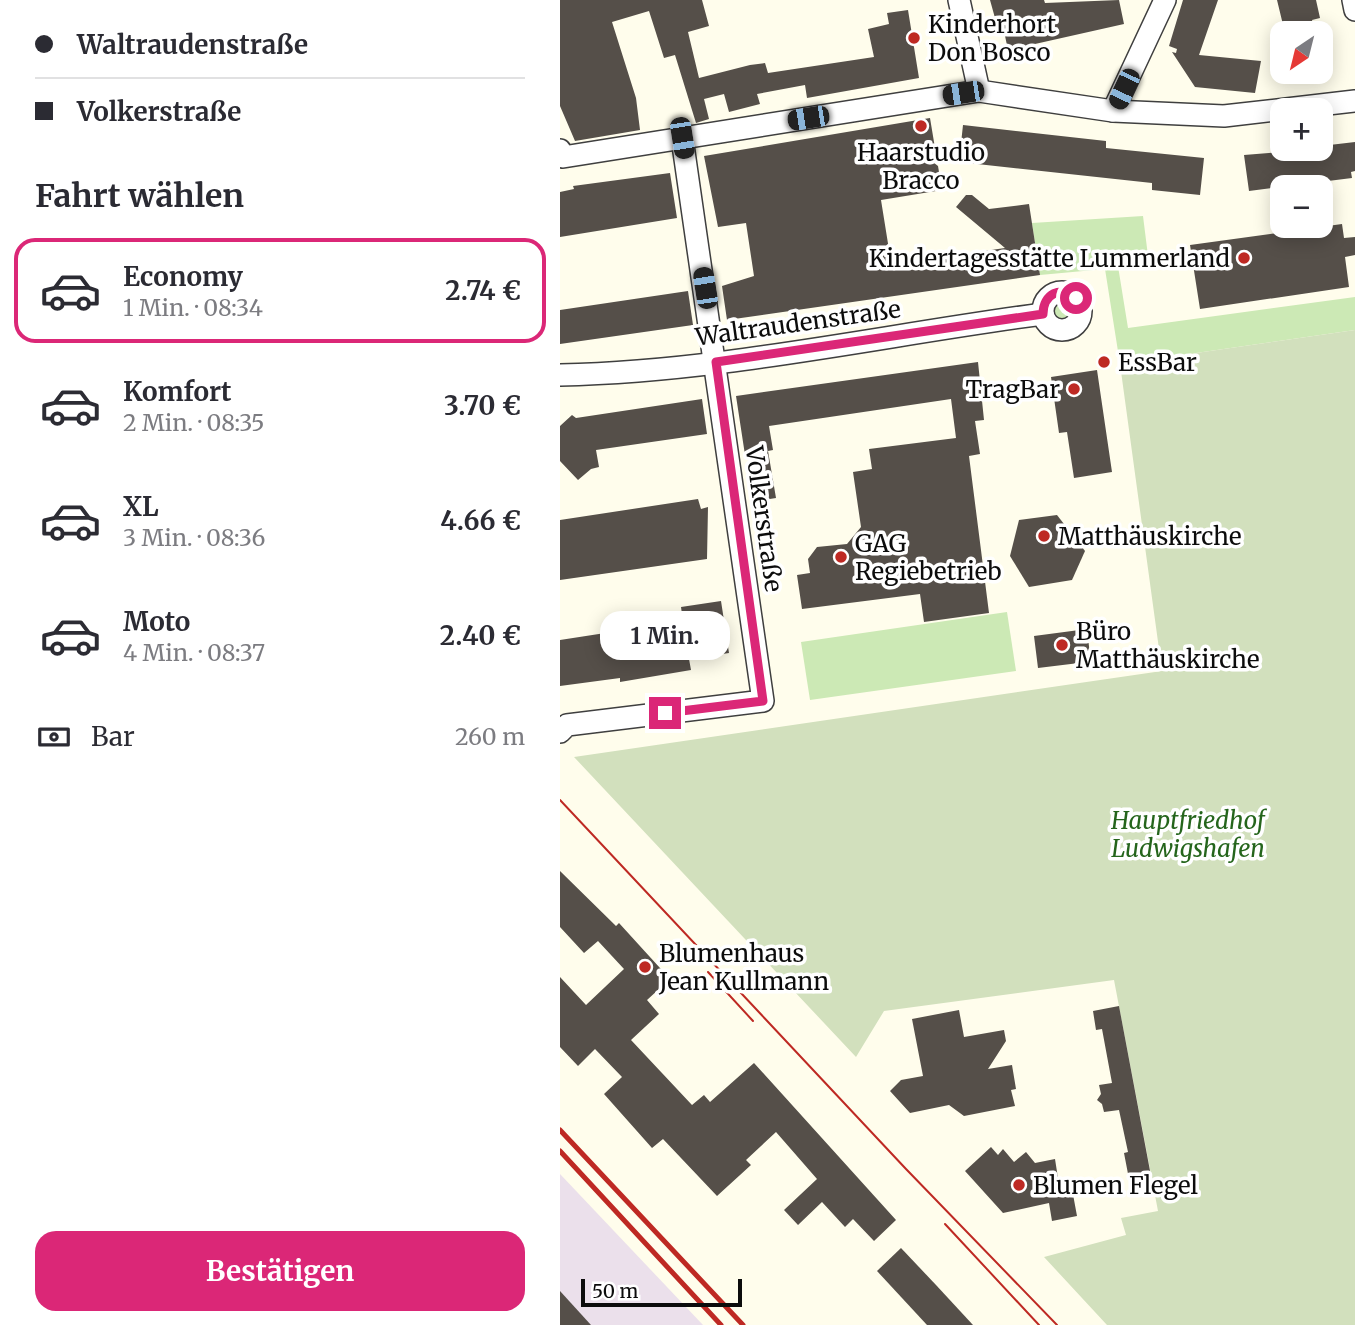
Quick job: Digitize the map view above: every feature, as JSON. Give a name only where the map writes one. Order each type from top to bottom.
[{"type":"street","points":[[959,0],[979,91]]},
{"type":"street","points":[[1113,111],[1165,0]]},
{"type":"street","points":[[1353,0],[1355,10]]},
{"type":"street","points":[[560,150],[563,157],[979,91],[1113,111],[1224,116],[1355,101]]},
{"type":"street","name":"Volkerstraße","points":[[560,732],[568,725],[763,701],[682,138]]},
{"type":"street","name":"Waltraudenstraße","points":[[560,376],[607,374],[716,362],[1043,314]]},
{"type":"shaded area","points":[[560,1174],[703,1325],[560,1325]]},
{"type":"green space","points":[[1143,216],[1148,256],[1117,260],[1128,328],[1355,297],[1355,330],[1120,364],[1105,269],[1040,275],[1032,223]]},
{"type":"green space","points":[[1062,292],[1076,297],[1081,311],[1076,325],[1062,330],[1048,325],[1043,311],[1048,297]]},
{"type":"green space","name":"Hauptfriedhof Ludwigshafen","points":[[1355,330],[1355,1325],[1107,1325],[1044,1257],[1126,1235],[1121,1218],[1158,1211],[1114,980],[884,1011],[856,1057],[574,757],[1162,671],[1120,364]]},
{"type":"green space","points":[[1007,612],[1016,671],[810,700],[801,642]]},
{"type":"building","points":[[560,0],[702,0],[709,26],[688,32],[699,78],[765,63],[768,73],[874,57],[868,29],[889,24],[887,13],[908,10],[919,78],[807,98],[805,85],[757,94],[760,104],[729,112],[724,94],[704,99],[709,119],[696,123],[675,55],[664,58],[649,11],[612,22],[636,98],[640,130],[575,141],[560,106]]},
{"type":"building","points":[[990,0],[1044,0],[1045,3],[1119,0],[1124,24],[1008,50],[1001,17],[995,18]]},
{"type":"building","points":[[1183,0],[1218,0],[1199,55],[1261,61],[1255,93],[1195,87],[1172,52],[1176,53],[1177,49],[1169,46]]},
{"type":"building","points":[[1277,0],[1316,0],[1320,18],[1312,21],[1282,21]]},
{"type":"building","points":[[930,118],[937,160],[929,159],[938,166],[942,190],[881,200],[890,256],[918,252],[919,259],[935,258],[1005,248],[956,207],[966,195],[972,195],[989,209],[1029,204],[1040,275],[727,320],[722,286],[754,276],[746,223],[718,227],[704,156]]},
{"type":"building","points":[[963,125],[1106,141],[1106,148],[1204,158],[1200,195],[1152,190],[1152,183],[959,162]]},
{"type":"building","points":[[1355,142],[1355,171],[1351,172],[1352,178],[1333,180],[1333,175],[1270,175],[1270,188],[1249,191],[1244,155],[1270,153],[1270,161],[1333,161],[1333,145]]},
{"type":"building","points":[[670,173],[677,218],[560,237],[560,192],[574,189],[573,186]]},
{"type":"building","points":[[1342,224],[1344,238],[1355,237],[1355,255],[1345,257],[1349,287],[1200,309],[1190,245],[1270,234],[1270,238],[1333,238],[1333,225]]},
{"type":"building","points":[[688,291],[693,325],[560,344],[560,310]]},
{"type":"building","points":[[978,362],[984,420],[975,421],[980,454],[969,456],[989,613],[924,622],[920,594],[802,609],[797,575],[810,573],[808,559],[817,547],[847,544],[861,527],[853,472],[872,469],[869,449],[956,438],[951,399],[769,426],[773,450],[768,451],[776,498],[757,501],[750,454],[745,455],[736,396]]},
{"type":"building","points":[[1097,370],[1112,472],[1074,478],[1067,432],[1059,433],[1051,377]]},
{"type":"building","points":[[702,399],[707,434],[596,450],[599,467],[591,469],[578,480],[560,461],[560,426],[572,415],[576,418]]},
{"type":"building","points":[[698,499],[701,509],[708,507],[707,559],[560,580],[560,520]]},
{"type":"building","name":"Matthäuskirche","points":[[1057,515],[1085,551],[1072,580],[1029,587],[1010,556],[1019,520]]},
{"type":"building","points":[[721,601],[729,653],[689,659],[691,670],[620,682],[620,678],[560,686],[560,640],[683,621],[681,607]]},
{"type":"building","name":"Büro Matthäuskirche","points":[[1087,629],[1090,655],[1078,656],[1079,663],[1038,668],[1034,636]]},
{"type":"building","points":[[560,871],[616,926],[619,923],[670,979],[647,1000],[659,1014],[631,1040],[692,1105],[704,1095],[710,1102],[754,1063],[896,1220],[874,1241],[853,1219],[845,1227],[822,1202],[798,1225],[784,1210],[817,1179],[776,1132],[746,1160],[751,1165],[717,1196],[663,1139],[652,1148],[604,1094],[622,1077],[595,1049],[578,1066],[560,1047],[560,977],[586,1005],[624,969],[598,941],[584,953],[560,927]]},
{"type":"building","points":[[1119,1006],[1151,1176],[1129,1179],[1124,1153],[1128,1152],[1119,1110],[1104,1112],[1102,1104],[1097,1100],[1101,1094],[1099,1085],[1112,1083],[1102,1029],[1096,1030],[1093,1011]]},
{"type":"building","points":[[959,1010],[964,1037],[1004,1030],[1006,1041],[988,1069],[1012,1065],[1016,1089],[1011,1090],[1015,1106],[964,1116],[949,1105],[910,1113],[890,1091],[901,1080],[923,1076],[912,1019]]},
{"type":"building","name":"Blumen Flegel","points":[[991,1147],[998,1155],[1003,1149],[1014,1162],[1026,1152],[1035,1163],[1055,1159],[1060,1191],[1072,1189],[1077,1216],[1052,1221],[1049,1203],[1003,1213],[965,1171]]},
{"type":"building","points":[[901,1248],[973,1325],[927,1325],[877,1271]]},
{"type":"building","points":[[560,1291],[591,1325],[560,1325]]},
{"type":"tram line","points":[[560,800],[906,1169],[1057,1325]]},
{"type":"tram line","points":[[708,972],[753,1021]]},
{"type":"tram line","points":[[945,1224],[1039,1325]]},
{"type":"railway","points":[[560,1130],[743,1325]]},
{"type":"railway","points":[[560,1151],[721,1325]]},
{"type":"place","name":"Kinderhort Don Bosco","points":[[914,38]]},
{"type":"place","name":"Haarstudio Bracco","points":[[921,126]]},
{"type":"place","name":"Kindertagesstätte Lummerland","points":[[1244,258]]},
{"type":"place","name":"EssBar","points":[[1104,362]]},
{"type":"place","name":"TragBar","points":[[1074,389]]},
{"type":"place","name":"Matthäuskirche","points":[[1044,536]]},
{"type":"place","name":"GAG Regiebetrieb","points":[[841,557]]},
{"type":"place","name":"Büro Matthäuskirche","points":[[1062,645]]},
{"type":"place","name":"Blumenhaus Jean Kullmann","points":[[645,967]]},
{"type":"place","name":"Blumen Flegel","points":[[1019,1185]]},
{"type":"route","points":[[665,713],[763,701],[716,362],[1043,314],[1045,302],[1054,293],[1066,292],[1076,298]]}]
